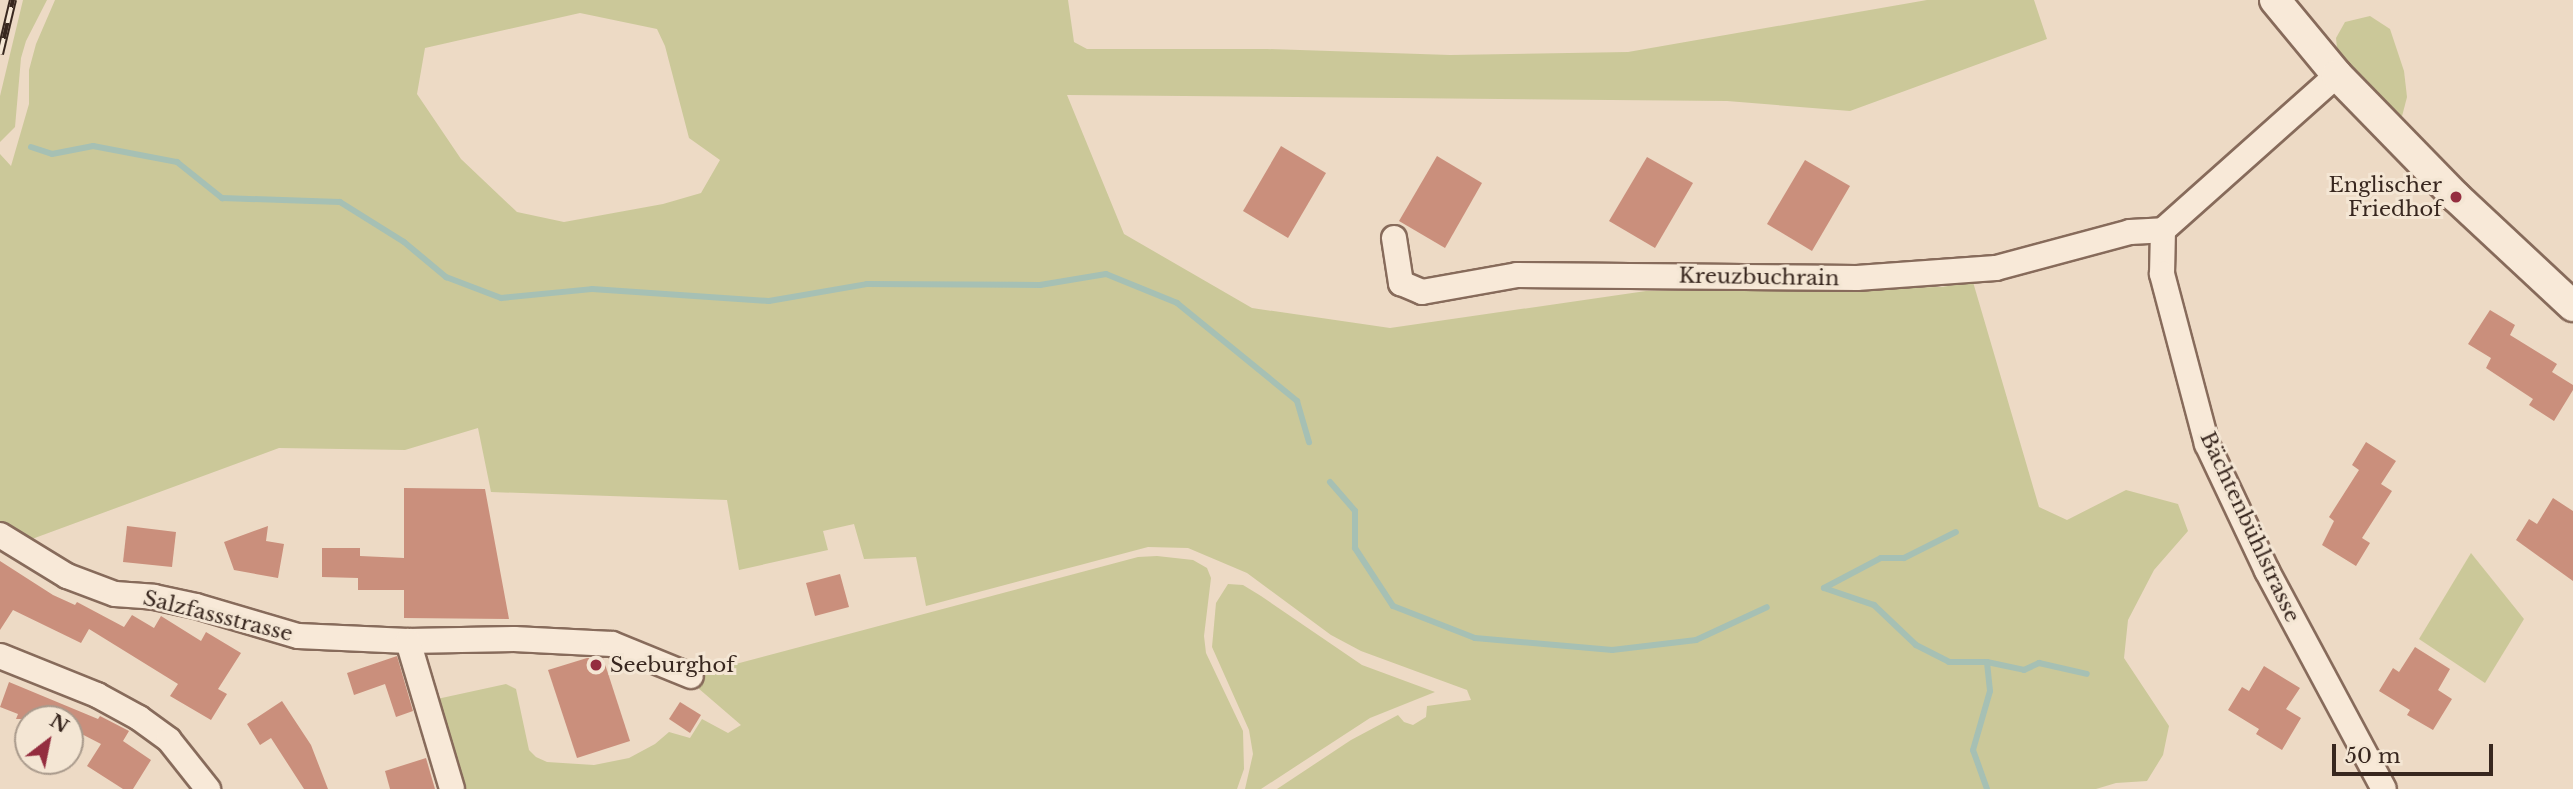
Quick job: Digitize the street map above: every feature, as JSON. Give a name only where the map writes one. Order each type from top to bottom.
[{"type":"street","points":[[2275,0],[2337,75],[2456,197],[2573,306]]},
{"type":"street","points":[[2163,230],[2337,75]]},
{"type":"street","name":"Kreuzbuchrain","points":[[1394,237],[1401,283],[1422,292],[1517,275],[1857,278],[1996,268],[2130,232],[2163,230]]},
{"type":"street","name":"Bächtenbühlstrasse","points":[[2163,230],[2162,274],[2207,444],[2267,571],[2384,789]]},
{"type":"street","name":"Salzfassstrasse","points":[[0,535],[67,576],[115,594],[154,597],[196,606],[298,636],[408,641],[514,639],[612,644],[646,655],[691,676]]},
{"type":"street","points":[[408,641],[452,789]]},
{"type":"street","points":[[0,656],[97,695],[139,718],[169,740],[208,789]]},
{"type":"shaded area","points":[[23,0],[47,0],[26,41],[21,58],[15,127],[0,142],[0,96]]},
{"type":"shaded area","points":[[55,0],[1068,0],[1074,42],[1087,49],[1267,49],[1450,55],[1628,52],[1927,0],[2034,0],[2047,39],[1850,111],[1727,101],[1067,95],[1124,234],[1252,308],[1390,328],[1646,291],[1942,287],[1973,282],[2039,507],[2067,520],[2126,490],[2178,504],[2188,531],[2154,570],[2128,620],[2124,658],[2169,726],[2163,755],[2147,781],[2116,783],[2096,789],[1277,789],[1351,740],[1398,715],[1404,722],[1413,725],[1426,717],[1427,706],[1471,700],[1467,690],[1361,651],[1331,635],[1247,573],[1188,548],[1148,547],[926,606],[916,557],[864,559],[854,524],[823,531],[828,550],[739,570],[727,500],[491,492],[478,428],[405,450],[279,448],[32,539],[0,522],[0,154],[11,166],[29,104],[29,70],[36,44]],"holes":[[[580,13],[657,29],[665,46],[689,138],[720,160],[701,193],[663,204],[564,222],[517,212],[461,159],[417,94],[425,48]]]},
{"type":"shaded area","points":[[2370,16],[2390,29],[2404,71],[2407,97],[2400,124],[2338,58],[2336,38],[2345,22]]},
{"type":"shaded area","points":[[2471,553],[2524,619],[2485,683],[2419,639]]},
{"type":"shaded area","points":[[1138,557],[1193,560],[1207,568],[1211,578],[1204,636],[1206,653],[1243,731],[1244,769],[1237,789],[461,789],[437,699],[506,684],[516,689],[529,750],[536,757],[547,762],[594,765],[629,758],[655,744],[669,732],[690,738],[702,719],[728,733],[741,725],[698,688],[694,680],[713,670]]},
{"type":"shaded area","points":[[1228,584],[1243,585],[1362,665],[1435,692],[1370,718],[1261,789],[1245,789],[1253,754],[1249,730],[1212,647],[1216,603]]},
{"type":"building","points":[[1281,146],[1326,173],[1288,238],[1243,211]]},
{"type":"building","points":[[1437,156],[1482,183],[1445,248],[1399,221]]},
{"type":"building","points":[[1647,157],[1693,183],[1655,248],[1609,221]]},
{"type":"building","points":[[1805,160],[1850,186],[1812,251],[1767,224]]},
{"type":"building","points":[[2490,310],[2515,325],[2510,335],[2557,364],[2552,372],[2573,385],[2573,390],[2554,421],[2529,405],[2533,399],[2486,368],[2491,358],[2468,344]]},
{"type":"building","points":[[2366,442],[2396,461],[2381,484],[2392,491],[2362,538],[2370,543],[2356,566],[2322,545],[2334,521],[2329,517],[2359,470],[2352,465]]},
{"type":"building","points":[[404,488],[485,489],[509,619],[404,618],[404,590],[358,590],[358,578],[322,577],[322,548],[360,548],[360,556],[404,558]]},
{"type":"building","points":[[2553,498],[2573,511],[2573,581],[2516,540],[2529,519],[2537,524]]},
{"type":"building","points":[[127,526],[176,532],[172,567],[123,562]]},
{"type":"building","points":[[268,526],[266,541],[284,544],[278,578],[234,570],[224,542]]},
{"type":"building","points":[[0,561],[53,595],[75,605],[77,602],[124,627],[132,615],[154,628],[161,616],[201,641],[206,632],[241,653],[218,689],[227,694],[211,720],[170,696],[178,684],[89,629],[81,643],[13,610],[0,630]]},
{"type":"building","points":[[840,574],[849,607],[815,616],[806,583]]},
{"type":"building","points":[[2415,647],[2450,669],[2438,690],[2452,699],[2433,730],[2407,715],[2410,710],[2379,691],[2393,668],[2399,672]]},
{"type":"building","points":[[397,656],[413,711],[396,717],[385,684],[354,695],[347,673]]},
{"type":"building","points":[[587,658],[603,658],[630,741],[577,758],[548,670]]},
{"type":"building","points":[[2264,666],[2300,688],[2286,709],[2301,718],[2282,750],[2256,734],[2259,729],[2228,710],[2242,687],[2249,691]]},
{"type":"building","points":[[9,682],[64,705],[14,705],[14,712],[0,707]]},
{"type":"building","points":[[282,701],[311,745],[328,789],[304,789],[271,738],[260,745],[247,724]]},
{"type":"building","points":[[680,702],[701,715],[690,733],[669,719]]},
{"type":"building","points":[[84,713],[98,719],[100,716],[129,731],[123,741],[151,760],[133,789],[123,789],[87,766],[101,744],[84,735]]},
{"type":"building","points":[[426,758],[435,789],[390,789],[385,771]]},
{"type":"waterway","points":[[31,147],[52,154],[93,146],[177,162],[222,198],[340,202],[404,242],[446,277],[501,298],[592,289],[769,301],[867,284],[1040,285],[1106,274],[1177,303],[1297,401],[1309,442]]},
{"type":"waterway","points":[[1330,482],[1355,511],[1355,548],[1393,606],[1475,638],[1612,650],[1696,640],[1767,607]]},
{"type":"waterway","points":[[1824,588],[1881,558],[1904,558],[1956,532]]},
{"type":"waterway","points":[[1824,588],[1874,605],[1916,645],[1949,662],[1987,662],[2024,670],[2039,663],[2087,674]]},
{"type":"waterway","points":[[1987,662],[1990,691],[1973,750],[1987,789]]},
{"type":"railway","points":[[0,54],[13,0]]},
{"type":"place","name":"Englischer Friedhof","points":[[2456,197]]},
{"type":"place","name":"Seeburghof","points":[[596,665]]}]
